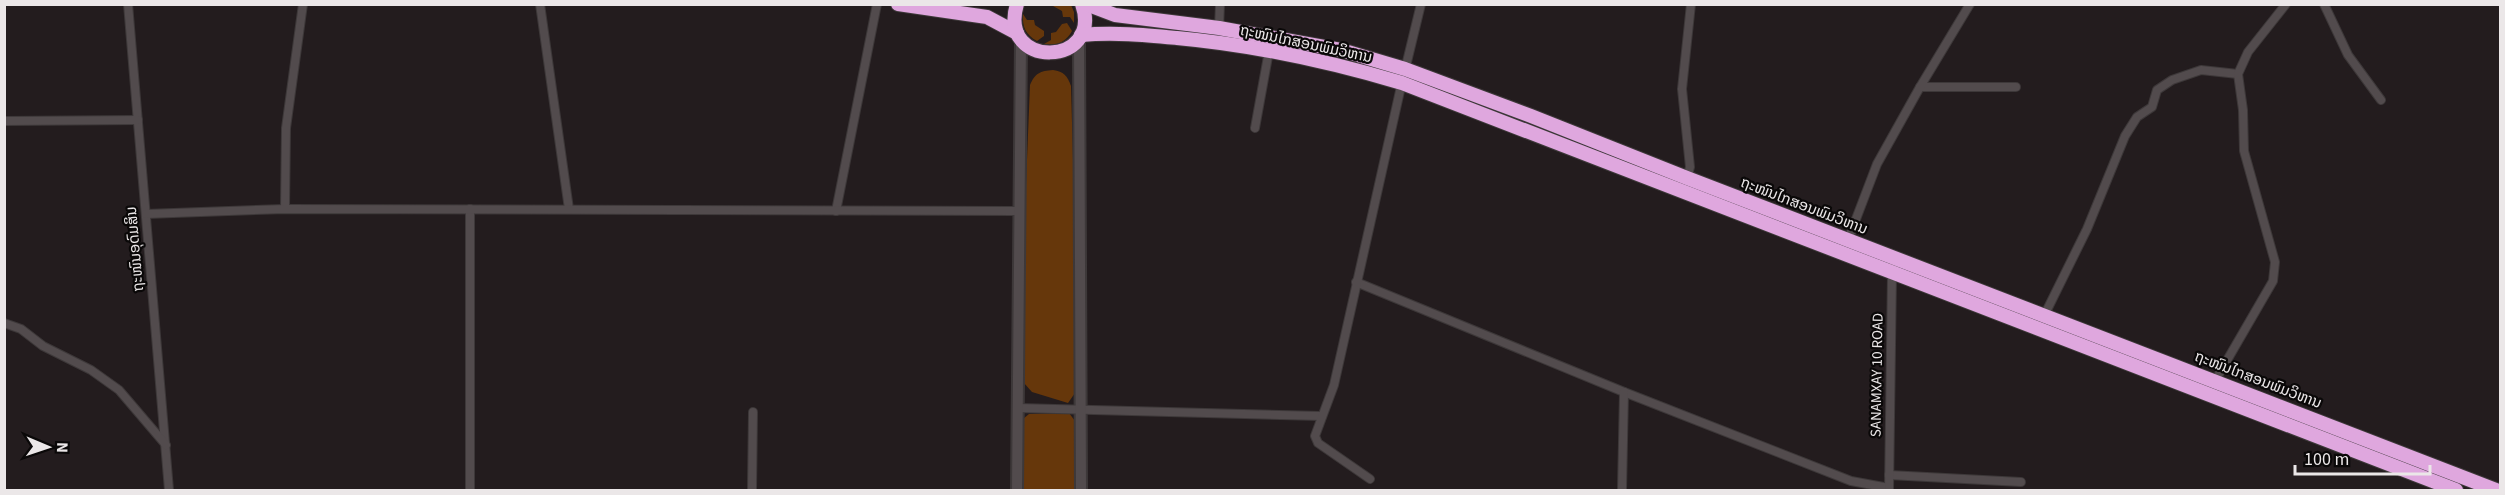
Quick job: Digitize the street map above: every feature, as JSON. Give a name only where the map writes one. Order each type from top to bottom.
[{"type":"highway","points":[[898,4],[987,17],[1019,36],[1037,51],[1050,54],[1063,51],[1080,37],[1085,16],[1084,4]]},
{"type":"highway","points":[[1017,4],[1014,15],[1019,36]]},
{"type":"highway","name":"ຖະໜົນໄກສອນພົມວິຫານ","points":[[1084,4],[1115,15],[1220,28],[1341,50],[1585,154],[1895,267],[2456,490]]},
{"type":"highway","name":"ຖະໜົນໄກສອນພົມວິຫານ","points":[[1080,37],[1114,32],[1218,42],[1403,76],[1591,140],[1848,240],[1895,267],[2044,316],[2496,490]]},
{"type":"highway","points":[[1585,154],[1591,140]]},
{"type":"street","name":"ຖະໜົນອຸດົມສິນ","points":[[128,4],[169,490]]},
{"type":"street","points":[[285,209],[286,128],[303,4]]},
{"type":"street","points":[[540,4],[569,209]]},
{"type":"street","points":[[836,211],[877,4]]},
{"type":"street","points":[[1220,4],[1220,28]]},
{"type":"street","points":[[1370,479],[1318,443],[1315,431],[1334,385],[1421,4]]},
{"type":"street","points":[[1687,178],[1690,166],[1682,88],[1691,4]]},
{"type":"street","points":[[1848,240],[1877,164],[1970,4]]},
{"type":"street","points":[[2216,381],[2273,281],[2275,262],[2244,151],[2243,110],[2238,74],[2248,52],[2286,4]]},
{"type":"street","points":[[2324,4],[2348,55],[2381,100]]},
{"type":"street","points":[[1017,490],[1019,36]]},
{"type":"street","points":[[1080,37],[1081,490]]},
{"type":"street","points":[[1255,128],[1269,51]]},
{"type":"street","points":[[2044,316],[2087,229],[2125,136],[2137,117],[2152,107],[2157,90],[2172,80],[2201,70],[2238,74]]},
{"type":"street","points":[[1920,87],[2016,87]]},
{"type":"street","points":[[4,121],[138,120]]},
{"type":"street","points":[[146,214],[285,209],[1019,212]]},
{"type":"street","points":[[470,209],[470,490]]},
{"type":"street","name":"SANAMXAY 10 ROAD","points":[[1889,489],[1895,267]]},
{"type":"street","points":[[1356,282],[1624,392],[1851,481],[1889,489]]},
{"type":"street","points":[[4,323],[21,329],[43,346],[91,370],[118,390],[166,445]]},
{"type":"street","points":[[1622,490],[1624,392]]},
{"type":"street","points":[[1018,408],[1321,416]]},
{"type":"street","points":[[752,490],[753,412]]},
{"type":"street","points":[[1889,475],[2021,482]]},
{"type":"shaded area","points":[[1071,5],[1074,12],[1074,23],[1070,17],[1063,17],[1062,11],[1053,6]]},
{"type":"shaded area","points":[[1023,14],[1027,20],[1034,20],[1035,25],[1044,31],[1044,36],[1037,41],[1026,30]]},
{"type":"shaded area","points":[[1067,23],[1072,31],[1067,38],[1057,44],[1044,44],[1051,40],[1051,33],[1056,32],[1062,24]]},
{"type":"shaded area","points":[[1053,70],[1065,75],[1071,86],[1075,234],[1075,393],[1068,403],[1032,392],[1024,383],[1024,234],[1030,85],[1038,73]]},
{"type":"shaded area","points":[[1069,413],[1075,421],[1075,490],[1022,490],[1023,419],[1029,414]]}]
